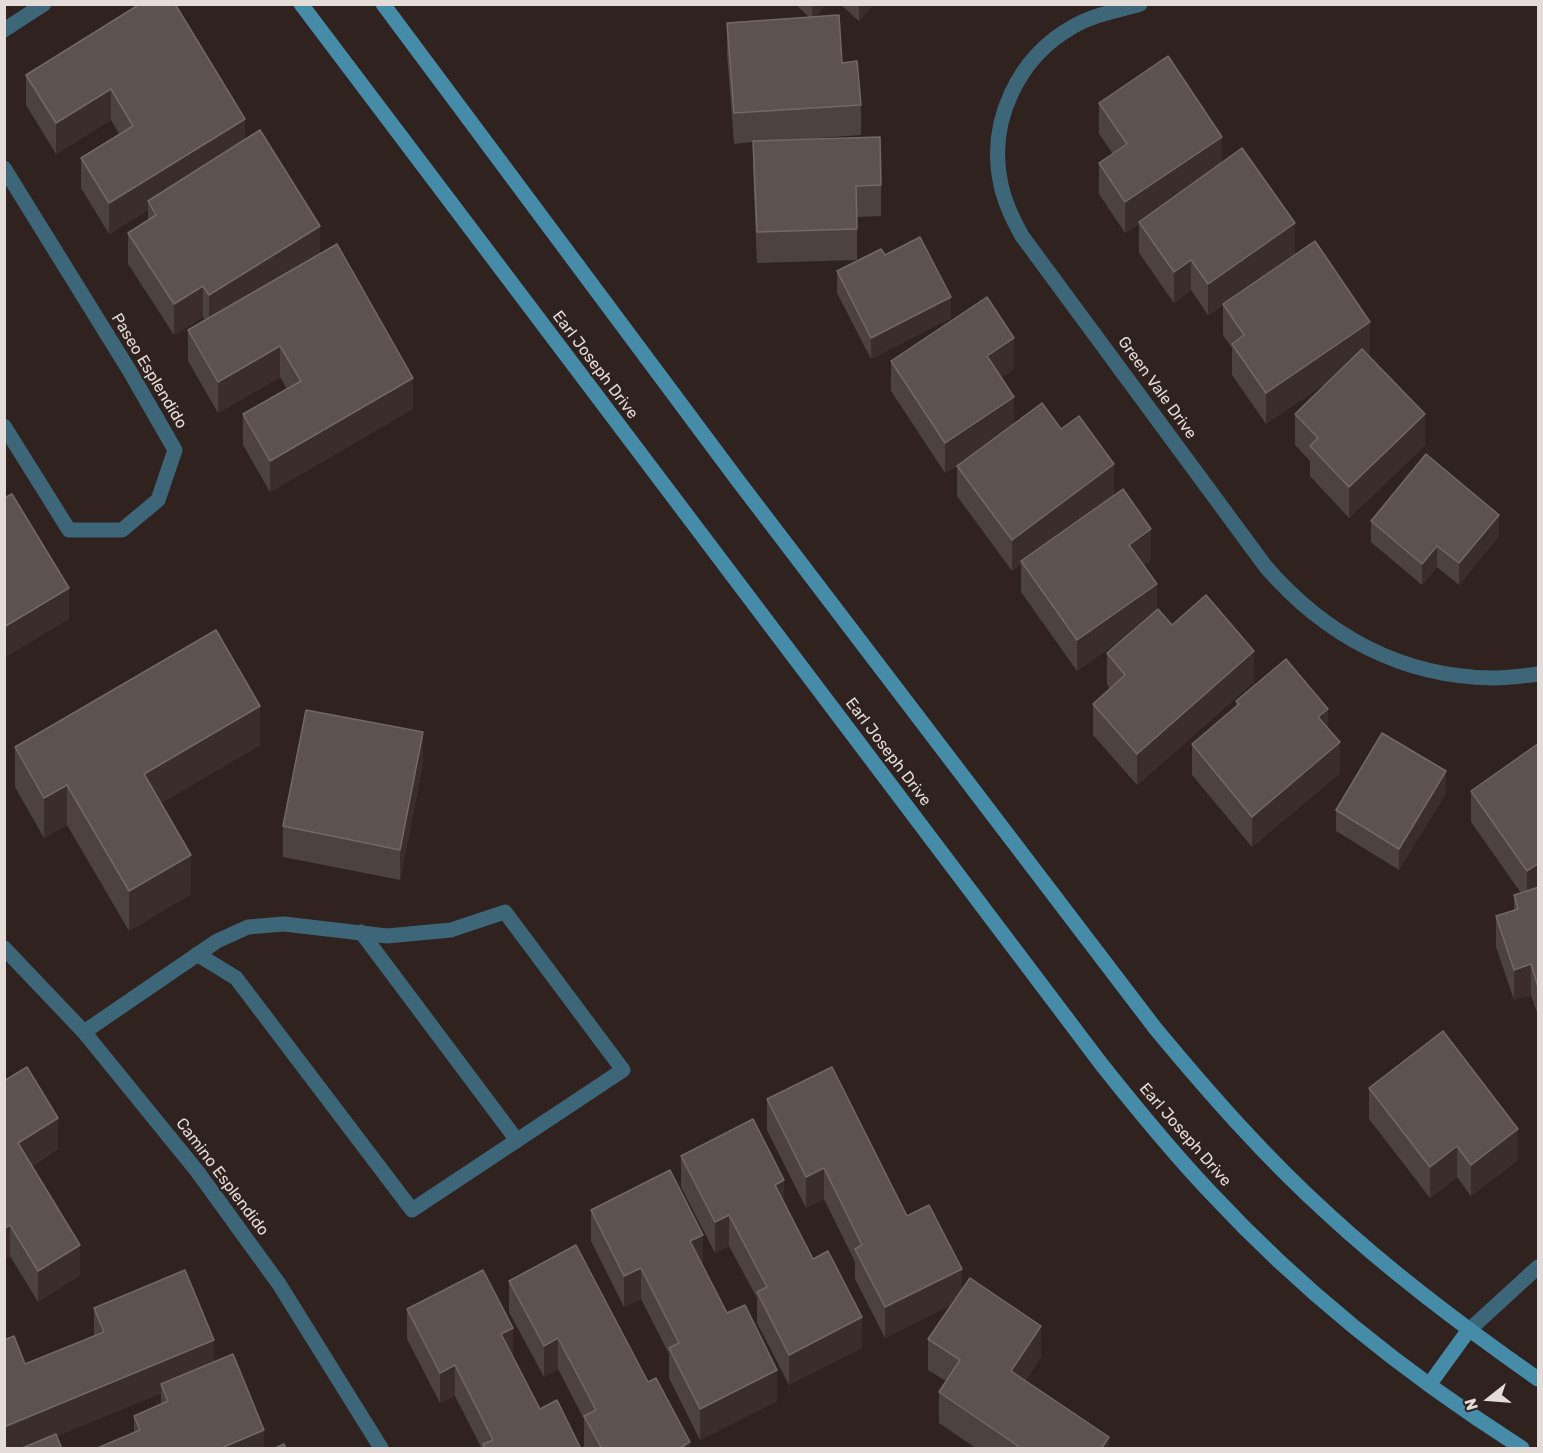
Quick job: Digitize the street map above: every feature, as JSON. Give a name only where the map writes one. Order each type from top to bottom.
[{"type":"main road","name":"Earl Joseph Drive","points":[[301,4],[1102,1065],[1155,1131],[1211,1194],[1334,1310],[1399,1364],[1522,1449]]},
{"type":"main road","points":[[384,4],[736,478],[1155,1028],[1209,1093],[1327,1214],[1391,1270],[1468,1330],[1539,1379]]},
{"type":"main road","points":[[1429,1385],[1468,1330]]},
{"type":"street","points":[[4,30],[44,4]]},
{"type":"street","name":"Green Vale Drive","points":[[1140,4],[1100,14],[1075,25],[1053,39],[1034,57],[1018,79],[999,129],[998,157],[1001,185],[1009,212],[1022,236],[1266,567],[1289,593],[1315,616],[1344,636],[1374,652],[1413,666],[1463,676],[1494,678],[1539,674]]},
{"type":"street","name":"Paseo Esplendido","points":[[4,168],[129,370],[175,450],[158,500],[122,530],[69,530],[4,426]]},
{"type":"street","points":[[84,1032],[197,954],[217,941],[248,927],[284,924],[387,936],[451,930],[505,912],[623,1070],[412,1210],[236,978],[197,954]]},
{"type":"street","points":[[361,932],[516,1139]]},
{"type":"street","name":"Camino Esplendido","points":[[5,949],[84,1032],[197,1171],[279,1284],[381,1449]]},
{"type":"street","points":[[1468,1330],[1539,1267]]},
{"type":"building","points":[[140,4],[175,4],[245,119],[109,203],[81,158],[133,126],[111,89],[56,123],[26,75]]},
{"type":"building","points":[[839,15],[842,63],[857,61],[861,105],[734,113],[727,23]]},
{"type":"building","points":[[1168,56],[1222,137],[1125,202],[1099,163],[1127,144],[1099,103]]},
{"type":"building","points":[[260,130],[320,226],[209,295],[203,286],[174,304],[128,233],[156,215],[148,201]]},
{"type":"building","points":[[880,137],[881,185],[856,186],[857,229],[757,232],[753,141]]},
{"type":"building","points":[[1242,148],[1295,223],[1208,284],[1191,260],[1174,272],[1139,222]]},
{"type":"building","points":[[920,237],[951,297],[871,338],[837,271],[881,249],[885,255]]},
{"type":"building","points":[[1315,241],[1370,322],[1266,393],[1232,344],[1244,335],[1223,304]]},
{"type":"building","points":[[337,244],[413,378],[270,461],[243,414],[301,381],[280,346],[218,382],[188,330]]},
{"type":"building","points":[[987,297],[1014,338],[987,356],[1014,397],[945,443],[891,361]]},
{"type":"building","points":[[1362,349],[1425,414],[1349,487],[1310,446],[1318,438],[1295,414]]},
{"type":"building","points":[[1042,403],[1061,429],[1079,416],[1114,464],[1012,540],[957,466]]},
{"type":"building","points":[[1426,454],[1499,515],[1459,563],[1437,546],[1422,564],[1371,521]]},
{"type":"building","points":[[1123,489],[1151,529],[1129,545],[1157,584],[1077,640],[1021,561]]},
{"type":"building","points":[[12,494],[69,588],[4,627],[4,498]]},
{"type":"building","points":[[1206,595],[1254,651],[1137,754],[1093,704],[1125,675],[1107,653],[1158,609],[1172,625]]},
{"type":"building","points":[[216,630],[260,706],[144,774],[191,855],[129,891],[67,785],[44,798],[15,747]]},
{"type":"building","points":[[1286,659],[1328,709],[1318,717],[1340,742],[1252,817],[1192,744],[1239,704],[1236,701]]},
{"type":"building","points":[[306,710],[423,732],[400,850],[283,826]]},
{"type":"building","points":[[1382,733],[1446,771],[1399,849],[1336,810]]},
{"type":"building","points":[[1539,743],[1539,863],[1527,871],[1471,791]]},
{"type":"building","points":[[1539,887],[1538,987],[1531,964],[1514,970],[1496,916],[1518,909],[1514,895]]},
{"type":"building","points":[[1443,1031],[1518,1129],[1471,1165],[1457,1146],[1430,1167],[1369,1088]]},
{"type":"building","points":[[27,1067],[58,1118],[18,1143],[80,1245],[38,1271],[10,1225],[4,1229],[4,1081]]},
{"type":"building","points":[[832,1067],[907,1216],[929,1205],[962,1269],[885,1307],[855,1249],[862,1245],[824,1168],[806,1177],[767,1099]]},
{"type":"building","points":[[753,1119],[784,1180],[775,1185],[813,1259],[828,1251],[862,1317],[789,1355],[757,1292],[767,1287],[729,1215],[715,1222],[681,1156]]},
{"type":"building","points":[[670,1170],[703,1235],[690,1241],[727,1313],[745,1305],[777,1370],[700,1409],[669,1348],[679,1343],[641,1268],[624,1276],[591,1210]]},
{"type":"building","points":[[576,1245],[648,1382],[656,1378],[690,1442],[678,1449],[602,1449],[584,1416],[596,1410],[558,1338],[544,1346],[509,1281]]},
{"type":"building","points":[[185,1270],[214,1340],[4,1427],[4,1340],[14,1336],[25,1364],[104,1332],[94,1308]]},
{"type":"building","points":[[483,1270],[513,1328],[501,1334],[540,1409],[557,1400],[581,1449],[485,1449],[483,1444],[493,1440],[455,1365],[440,1373],[407,1309]]},
{"type":"building","points":[[970,1278],[1041,1326],[1011,1371],[1109,1437],[1101,1449],[1016,1449],[1018,1446],[939,1392],[960,1360],[928,1339]]},
{"type":"building","points":[[233,1354],[264,1430],[219,1449],[95,1449],[140,1430],[134,1416],[168,1401],[161,1384]]},
{"type":"building","points":[[56,1434],[62,1449],[20,1449]]},
{"type":"building","points":[[284,1444],[286,1449],[273,1449]]}]
